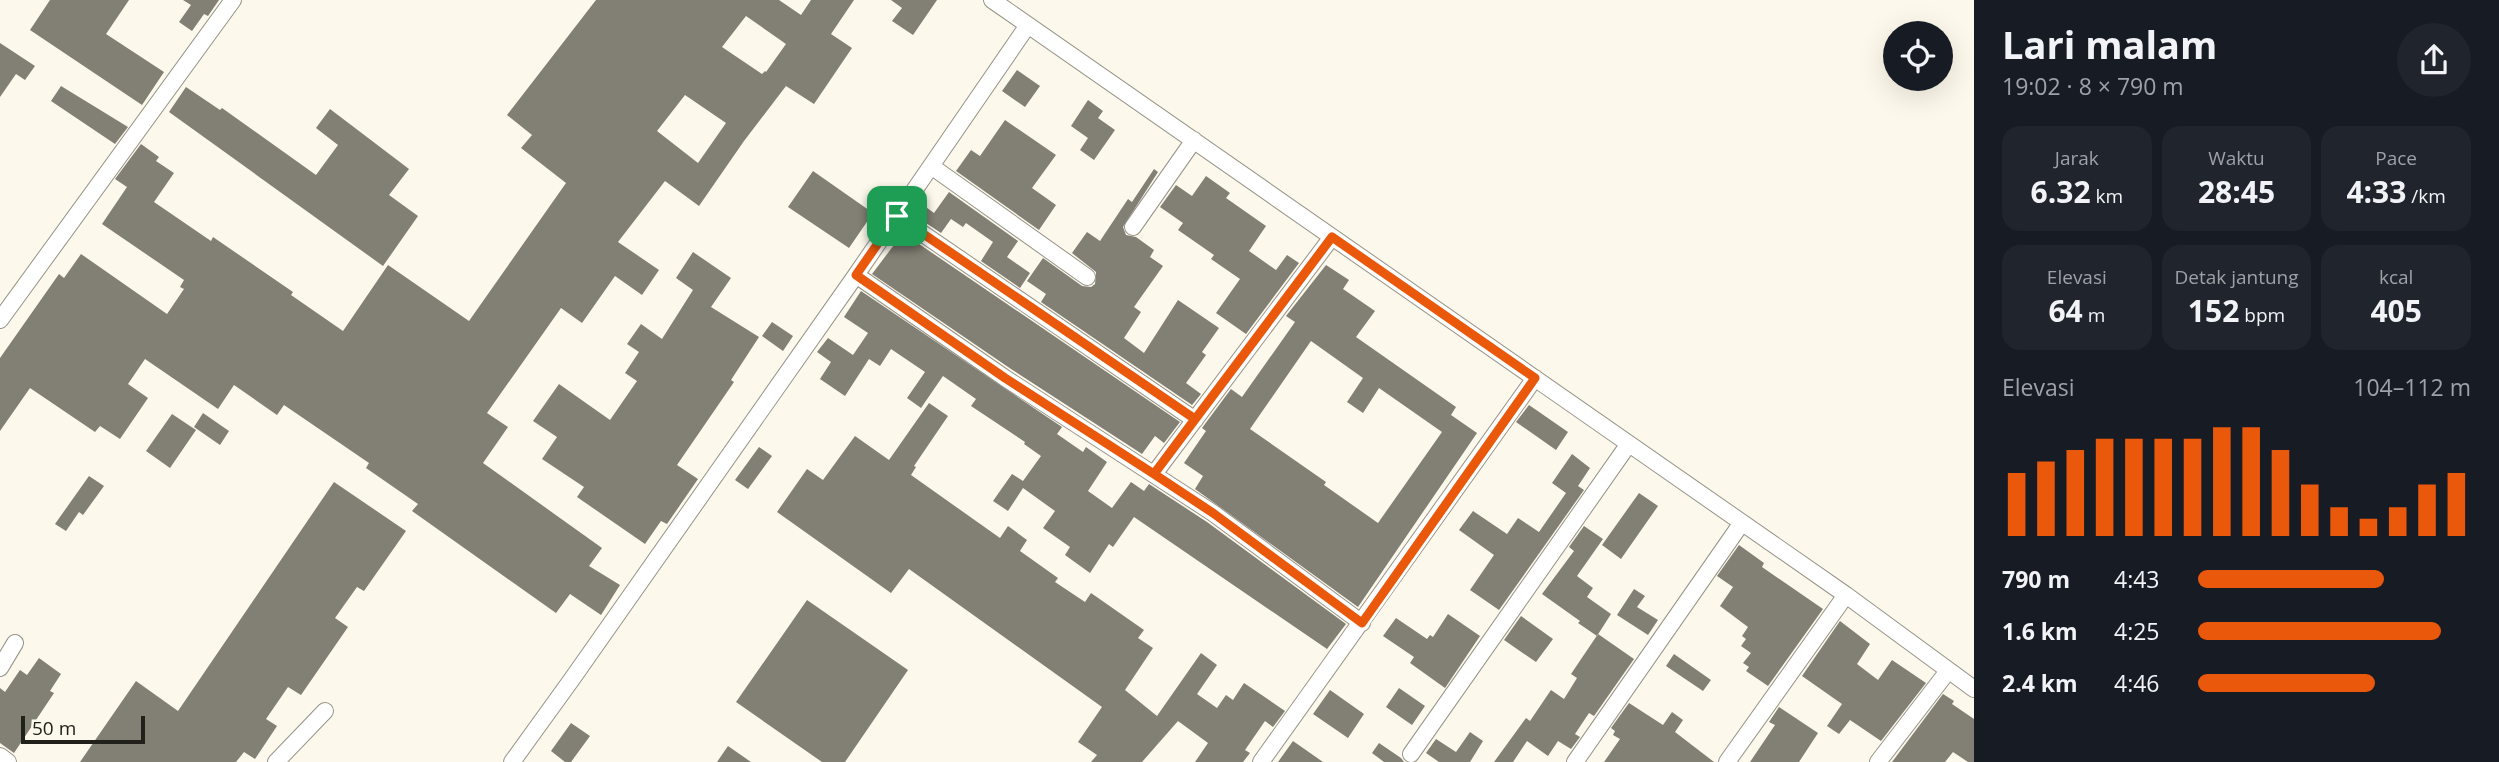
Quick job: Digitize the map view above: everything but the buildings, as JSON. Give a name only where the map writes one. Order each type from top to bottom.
[{"type":"street","points":[[0,320],[233,0]]},
{"type":"street","points":[[992,0],[1846,595],[1974,689]]},
{"type":"street","points":[[512,762],[856,275],[1028,25]]},
{"type":"street","points":[[1133,227],[1194,140]]},
{"type":"street","points":[[931,166],[1087,277]]},
{"type":"street","points":[[897,216],[1195,419]]},
{"type":"street","points":[[1154,474],[1332,237]]},
{"type":"street","points":[[856,275],[1005,378],[1213,513],[1362,623]]},
{"type":"street","points":[[1261,762],[1535,378]]},
{"type":"street","points":[[1411,754],[1628,445]]},
{"type":"street","points":[[1575,762],[1741,524]]},
{"type":"street","points":[[1727,762],[1846,595]]},
{"type":"street","points":[[0,668],[15,643]]},
{"type":"street","points":[[1878,762],[1948,671]]},
{"type":"street","points":[[276,762],[325,711]]},
{"type":"street","points":[[0,756],[8,762]]},
{"type":"route","points":[[897,216],[856,275],[1005,378],[1154,474],[1332,237],[1535,378],[1362,623],[1213,513],[1154,474],[1195,419],[897,216]]}]
